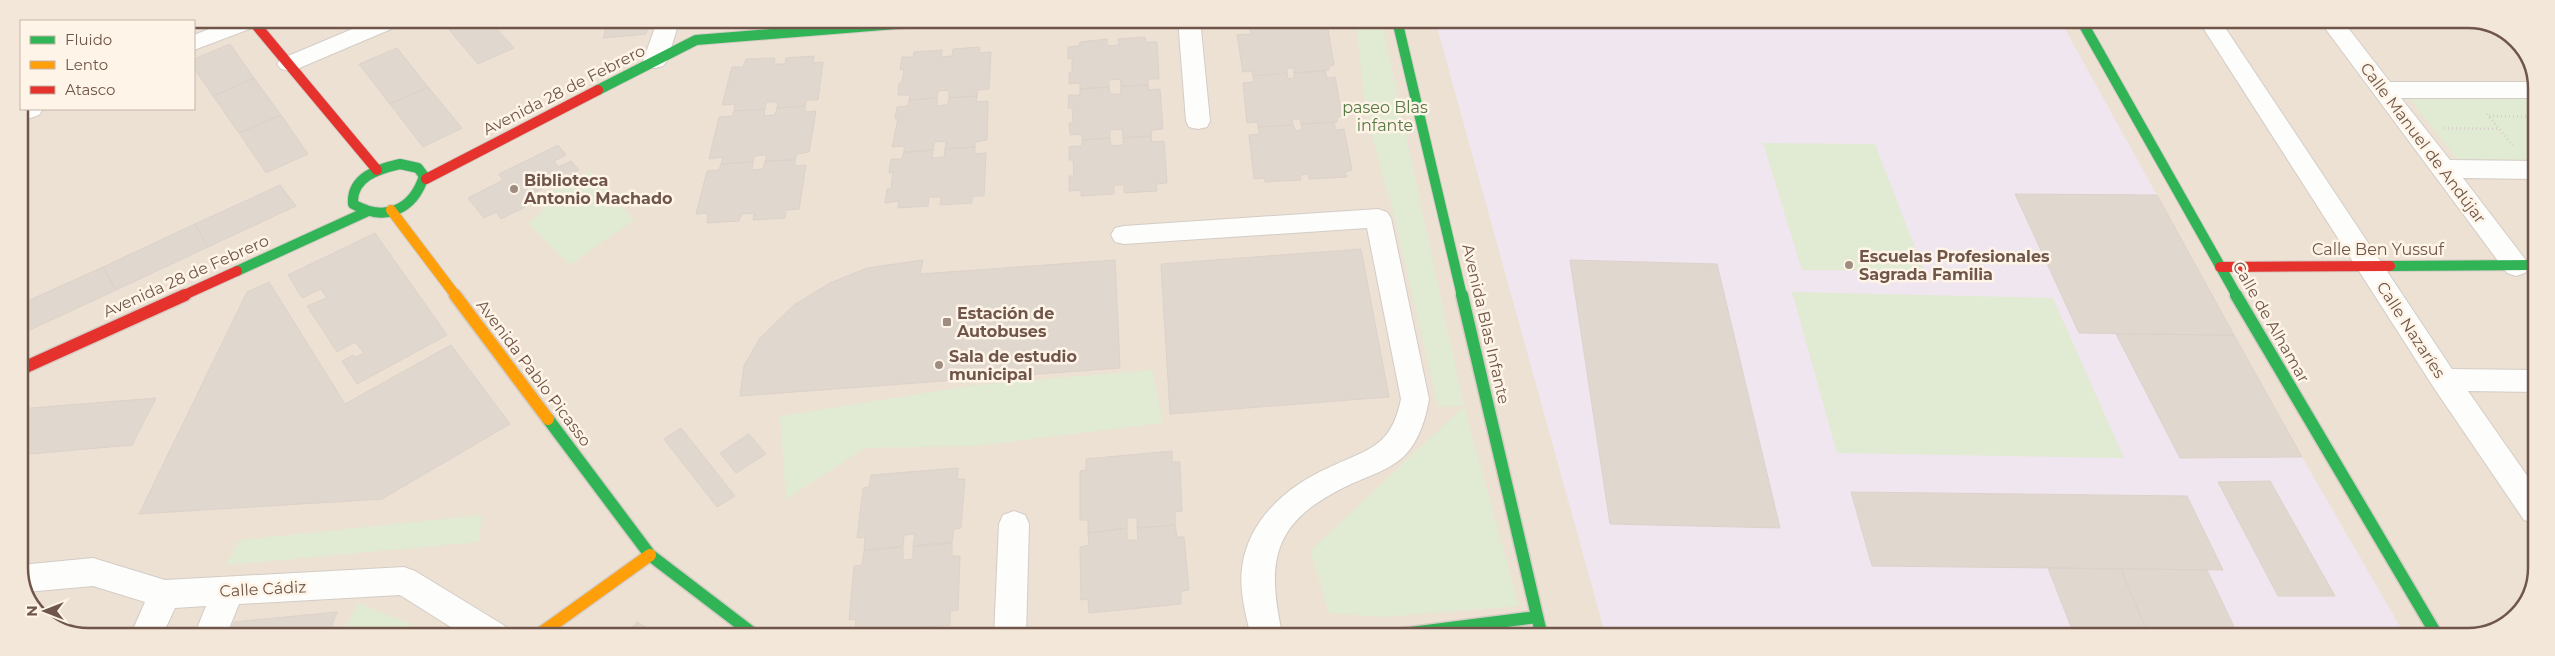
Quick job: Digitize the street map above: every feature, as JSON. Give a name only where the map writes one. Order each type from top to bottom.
[{"type":"street","points":[[195,43],[230,28]]},
{"type":"street","points":[[259,28],[377,170],[400,164],[410,165],[424,172],[426,179]]},
{"type":"street","points":[[289,64],[374,28]]},
{"type":"street","points":[[655,61],[666,28]]},
{"type":"street","name":"Avenida 28 de Febrero","points":[[28,366],[384,215],[407,203],[420,193],[426,179],[696,40],[846,28]]},
{"type":"street","points":[[1190,28],[1198,121]]},
{"type":"street","name":"Avenida Blas Infante","points":[[1400,28],[1540,628]]},
{"type":"street","name":"Calle de Alhamar","points":[[2086,28],[2220,267],[2433,628]]},
{"type":"street","name":"Calle Nazaríes","points":[[2214,28],[2444,380],[2528,498]]},
{"type":"street","name":"Calle Manuel de Andújar","points":[[2336,28],[2445,170],[2526,265]]},
{"type":"street","points":[[2383,90],[2527,90]]},
{"type":"street","name":"Avenida Pablo Picasso","points":[[377,170],[358,183],[351,197],[358,209],[384,215],[650,555],[746,628]]},
{"type":"street","points":[[2445,170],[2527,170]]},
{"type":"street","points":[[1124,235],[1378,218],[1415,399],[1411,418],[1393,449],[1371,464],[1319,486],[1282,513],[1266,539],[1258,568],[1266,628]]},
{"type":"street","name":"Calle Ben Yussuf","points":[[2220,267],[2526,265]]},
{"type":"street","points":[[2444,380],[2528,381]]},
{"type":"street","points":[[1010,628],[1014,524]]},
{"type":"street","points":[[548,628],[650,555]]},
{"type":"street","name":"Calle Cádiz","points":[[30,581],[92,572],[165,594],[228,592],[404,580],[480,628]]},
{"type":"street","points":[[213,628],[228,592]]},
{"type":"street","points":[[150,628],[165,594]]},
{"type":"street","points":[[1450,628],[1537,617]]},
{"type":"path","points":[[2466,89],[2527,162]]},
{"type":"path","points":[[2489,116],[2527,117]]},
{"type":"path","points":[[2413,128],[2499,129]]},
{"type":"shaded area","points":[[195,28],[2467,28],[2490,32],[2504,40],[2517,54],[2526,76],[2528,568],[2523,591],[2510,611],[2494,622],[2479,627],[88,628],[65,624],[51,616],[42,608],[32,591],[29,580],[27,110],[195,110]]},
{"type":"shaded area","name":"Escuelas Profesionales Sagrada Familia","points":[[1437,28],[2064,28],[2302,457],[2401,628],[1604,628]]},
{"type":"green space","name":"paseo Blas infante","points":[[1357,28],[1383,28],[1464,406],[1438,407],[1394,215],[1366,115]]},
{"type":"green space","points":[[2409,98],[2527,99],[2527,160],[2457,159]]},
{"type":"green space","points":[[1763,143],[1875,144],[1924,271],[1802,270]]},
{"type":"green space","points":[[590,171],[634,220],[570,265],[528,223],[541,212],[543,196]]},
{"type":"green space","points":[[1792,292],[2053,298],[2124,458],[1837,453]]},
{"type":"green space","points":[[1152,370],[1163,423],[975,446],[865,448],[786,499],[780,416],[976,385]]},
{"type":"green space","points":[[1464,406],[1519,606],[1383,617],[1329,613],[1310,551]]},
{"type":"green space","points":[[482,515],[479,542],[226,565],[239,540]]},
{"type":"green space","points":[[359,603],[417,628],[345,628]]},
{"type":"building","points":[[448,28],[496,28],[514,48],[478,64]]},
{"type":"building","points":[[606,28],[648,28],[646,34],[603,38]]},
{"type":"building","points":[[1250,28],[1328,29],[1334,65],[1329,66],[1329,70],[1294,73],[1294,68],[1287,68],[1287,73],[1253,76],[1252,71],[1243,72],[1237,35],[1251,34]]},
{"type":"building","points":[[1145,37],[1146,42],[1157,42],[1159,79],[1148,79],[1148,85],[1121,86],[1120,79],[1109,80],[1109,87],[1080,89],[1080,83],[1069,84],[1069,73],[1072,73],[1072,58],[1068,59],[1068,47],[1079,46],[1080,42],[1107,39],[1107,46],[1119,45],[1118,39]]},
{"type":"building","points":[[230,44],[254,78],[213,96],[195,69],[195,59]]},
{"type":"building","points":[[980,47],[979,53],[991,52],[989,89],[978,90],[977,96],[949,98],[949,90],[938,91],[937,98],[909,100],[910,95],[898,95],[899,83],[902,83],[904,69],[900,70],[902,57],[913,57],[914,52],[942,50],[941,57],[952,56],[953,49]]},
{"type":"building","points":[[397,48],[428,87],[390,104],[359,64]]},
{"type":"building","points":[[814,56],[813,63],[823,62],[818,100],[807,100],[805,106],[777,108],[778,102],[766,102],[765,109],[734,111],[735,104],[722,105],[732,67],[743,67],[746,59],[775,58],[774,64],[785,64],[786,58]]},
{"type":"building","points":[[1325,71],[1327,78],[1335,77],[1342,116],[1337,117],[1337,122],[1301,124],[1300,119],[1292,119],[1293,125],[1258,127],[1257,122],[1247,123],[1243,83],[1254,82],[1253,76],[1287,73],[1288,79],[1294,78],[1294,73]]},
{"type":"building","points":[[254,78],[281,115],[239,133],[213,96]]},
{"type":"building","points":[[1148,85],[1149,90],[1160,89],[1163,129],[1152,130],[1151,136],[1123,138],[1122,129],[1110,130],[1110,138],[1082,140],[1082,134],[1070,135],[1069,123],[1073,123],[1072,108],[1068,108],[1069,95],[1080,95],[1080,89],[1109,87],[1110,94],[1120,94],[1121,86]]},
{"type":"building","points":[[428,87],[462,128],[423,147],[390,104]]},
{"type":"building","points":[[977,96],[976,102],[988,101],[987,140],[975,142],[975,147],[945,149],[946,141],[934,142],[933,150],[904,152],[904,146],[892,147],[898,118],[895,119],[897,107],[908,106],[909,100],[937,98],[937,106],[948,105],[949,98]]},
{"type":"building","points":[[805,106],[805,112],[816,111],[809,152],[797,154],[795,160],[765,161],[767,155],[754,156],[753,162],[721,164],[723,157],[709,159],[719,117],[732,116],[734,111],[765,109],[764,116],[775,115],[777,108]]},
{"type":"building","points":[[281,115],[308,154],[266,173],[239,133]]},
{"type":"building","points":[[1334,122],[1336,130],[1344,129],[1352,170],[1345,172],[1347,177],[1309,179],[1308,174],[1300,175],[1301,180],[1265,182],[1265,178],[1254,179],[1249,135],[1260,134],[1258,127],[1293,125],[1296,131],[1302,130],[1301,124]]},
{"type":"building","points":[[1151,136],[1152,142],[1164,141],[1167,183],[1156,184],[1157,191],[1124,193],[1124,185],[1114,185],[1114,194],[1081,196],[1081,190],[1069,191],[1069,176],[1074,176],[1073,160],[1069,160],[1069,147],[1082,146],[1082,140],[1110,138],[1111,146],[1123,145],[1123,138]]},
{"type":"building","name":"Biblioteca Antonio Machado","points":[[558,145],[566,155],[554,161],[558,167],[571,161],[579,170],[522,199],[527,206],[501,219],[496,212],[484,218],[468,198],[503,180],[499,174]]},
{"type":"building","points":[[975,147],[975,154],[986,153],[984,196],[972,196],[972,203],[940,205],[941,197],[929,197],[928,206],[898,208],[899,201],[885,203],[887,189],[891,189],[893,172],[889,173],[891,159],[902,159],[904,152],[933,150],[932,158],[944,157],[945,149]]},
{"type":"building","points":[[795,160],[795,166],[806,165],[799,209],[786,210],[785,218],[753,220],[754,213],[742,214],[739,221],[707,223],[708,213],[696,214],[707,171],[719,170],[721,164],[753,162],[752,170],[763,169],[765,161]]},
{"type":"building","points":[[280,185],[296,206],[208,247],[195,224]]},
{"type":"building","points":[[2015,194],[2157,195],[2234,335],[2079,333]]},
{"type":"building","points":[[195,224],[208,247],[116,290],[103,267]]},
{"type":"building","points":[[375,233],[447,335],[357,384],[342,361],[353,355],[356,357],[364,353],[355,342],[337,352],[307,306],[327,298],[321,289],[302,298],[288,275]]},
{"type":"building","points":[[1361,249],[1389,397],[1170,414],[1161,264]]},
{"type":"building","name":"Estación de Autobuses","points":[[923,260],[920,274],[1115,260],[1120,368],[740,396],[744,366],[760,338],[794,305],[830,283],[867,268]]},
{"type":"building","points":[[1570,260],[1717,264],[1780,528],[1610,524]]},
{"type":"building","points":[[103,267],[116,290],[28,331],[27,301]]},
{"type":"building","points":[[269,282],[345,404],[451,345],[510,424],[382,499],[139,514],[247,292]]},
{"type":"building","points":[[2116,334],[2234,335],[2302,457],[2180,458]]},
{"type":"building","points":[[156,398],[132,445],[28,454],[28,408]]},
{"type":"building","points":[[681,428],[735,496],[717,507],[664,439]]},
{"type":"building","points":[[749,434],[766,454],[736,473],[720,453]]},
{"type":"building","points":[[1172,451],[1172,462],[1180,462],[1182,511],[1175,512],[1175,525],[1137,528],[1137,517],[1127,518],[1127,528],[1088,533],[1088,520],[1080,520],[1080,471],[1086,470],[1086,459]]},
{"type":"building","points":[[958,468],[957,479],[965,479],[961,528],[954,529],[952,542],[913,546],[915,534],[904,535],[903,546],[864,550],[865,537],[857,538],[863,488],[869,487],[871,475]]},
{"type":"building","points":[[2270,481],[2335,596],[2278,596],[2218,482]]},
{"type":"building","points":[[1851,492],[2187,496],[2223,570],[1872,566]]},
{"type":"building","points":[[1175,525],[1177,537],[1184,537],[1189,590],[1181,591],[1181,604],[1089,613],[1088,599],[1081,600],[1080,547],[1089,545],[1088,533],[1127,528],[1127,540],[1138,540],[1137,528]]},
{"type":"building","points":[[952,543],[952,556],[960,556],[958,610],[950,611],[950,625],[918,628],[855,628],[856,619],[849,620],[854,566],[862,565],[864,551],[903,547],[903,560],[913,559],[913,547]]},
{"type":"building","points":[[2048,568],[2121,569],[2145,628],[2071,628]]},
{"type":"building","points":[[2121,569],[2207,570],[2235,628],[2145,628]]},
{"type":"building","points":[[337,612],[331,628],[231,628],[234,622]]},
{"type":"building","points":[[637,622],[647,628],[631,628]]},
{"type":"traffic: fast","points":[[598,90],[696,40],[846,28]]},
{"type":"traffic: fast","points":[[1399,28],[1540,628]]},
{"type":"traffic: fast","points":[[2086,28],[2220,267],[2433,628]]},
{"type":"traffic: fast","points":[[400,164],[418,168],[424,176],[411,200],[395,210],[376,214],[367,212],[353,204],[352,195],[360,181],[384,168],[400,164]]},
{"type":"traffic: fast","points":[[237,271],[366,212]]},
{"type":"traffic: fast","points":[[2390,266],[2527,265]]},
{"type":"traffic: fast","points":[[548,419],[650,555],[746,628]]},
{"type":"traffic: fast","points":[[1450,628],[1537,617]]},
{"type":"traffic: slow","points":[[391,210],[548,419]]},
{"type":"traffic: slow","points":[[548,628],[650,555]]},
{"type":"traffic: jam","points":[[259,28],[377,170]]},
{"type":"traffic: jam","points":[[426,179],[598,90]]},
{"type":"traffic: jam","points":[[2220,267],[2390,266]]},
{"type":"traffic: jam","points":[[28,366],[237,271]]},
{"type":"place","name":"Biblioteca Antonio Machado","points":[[514,189]]},
{"type":"place","name":"Escuelas Profesionales Sagrada Familia","points":[[1849,265]]},
{"type":"place","name":"Estación de Autobuses","points":[[947,322]]},
{"type":"place","name":"Sala de estudio municipal","points":[[939,365]]}]
